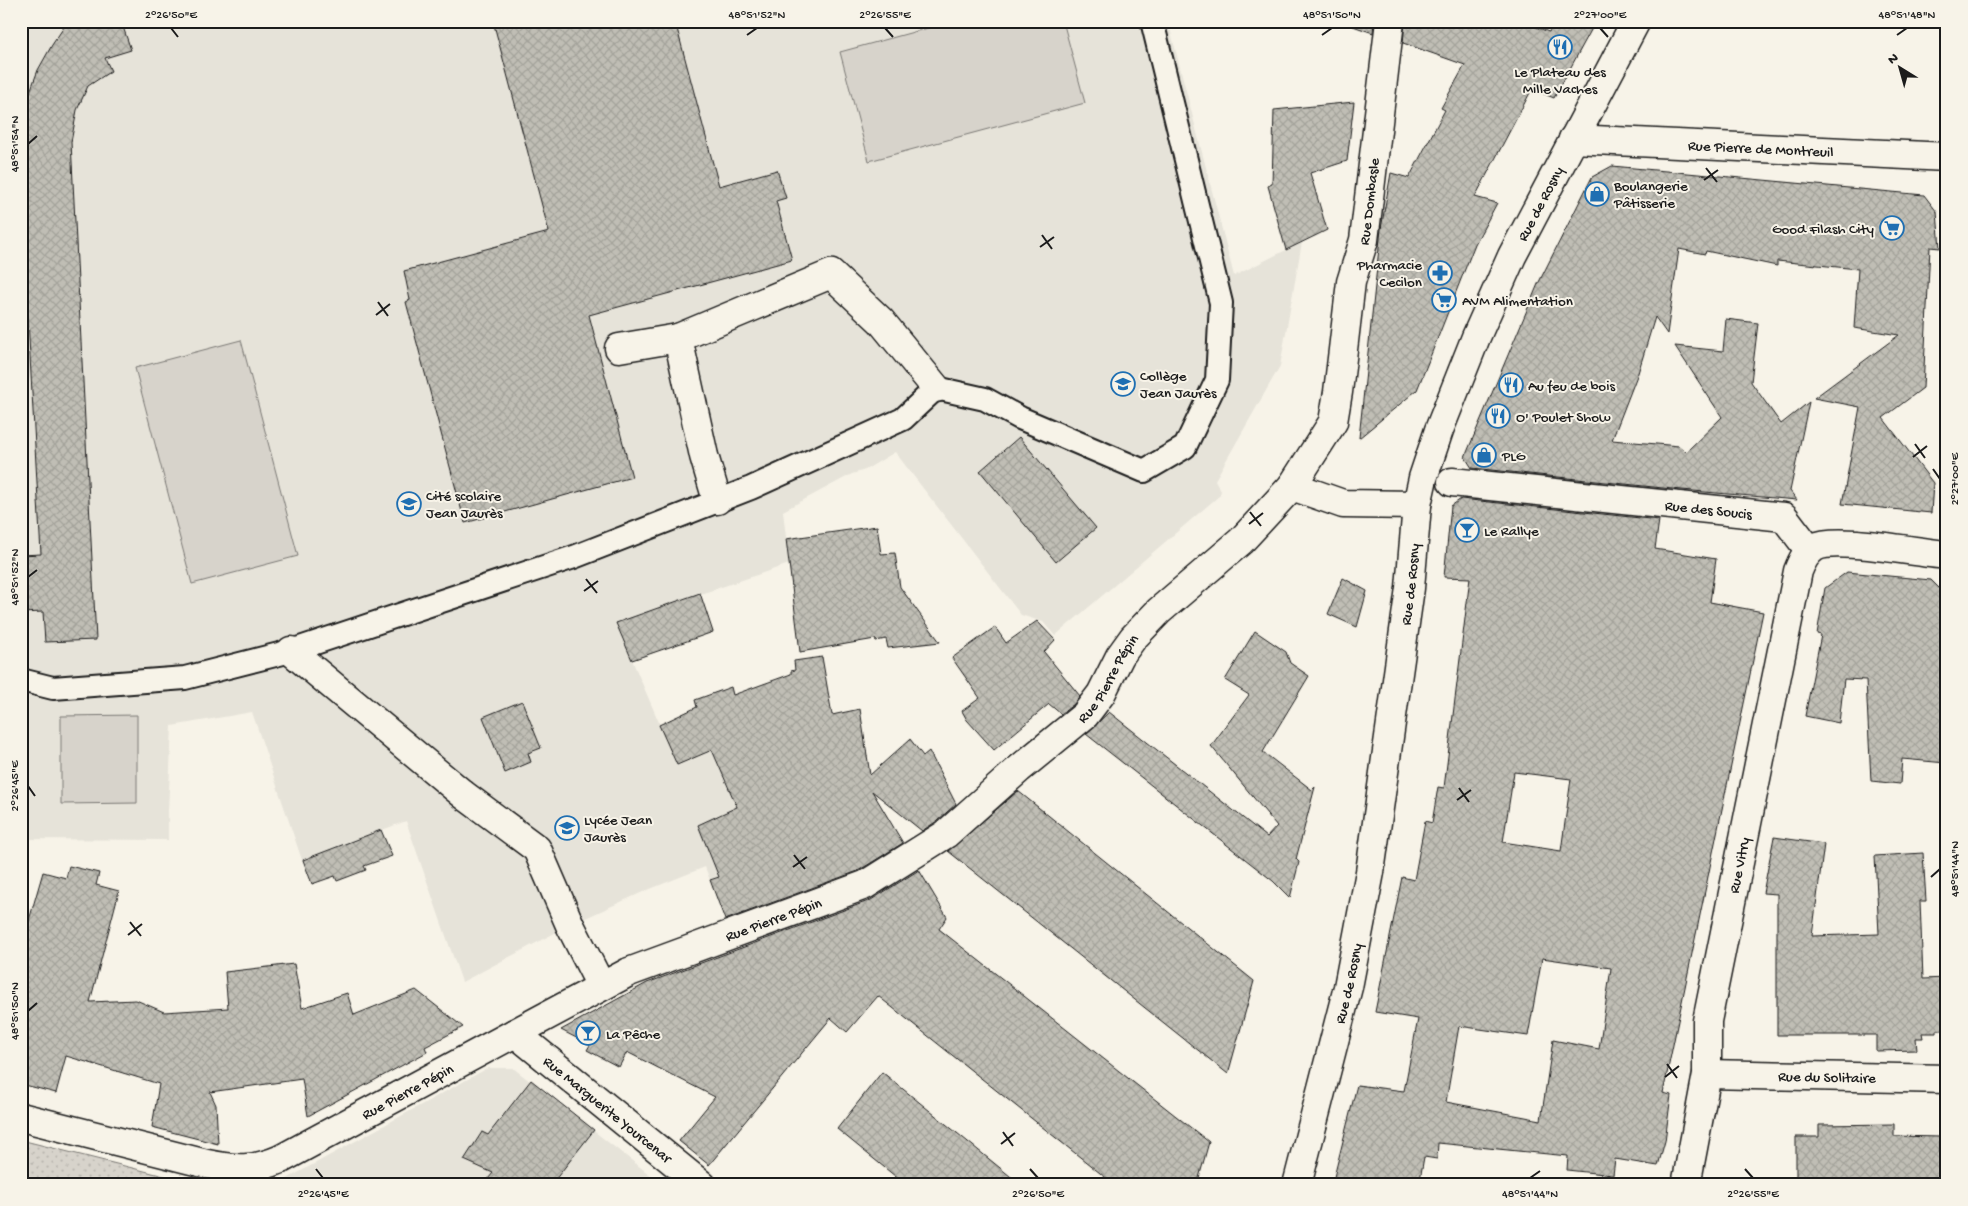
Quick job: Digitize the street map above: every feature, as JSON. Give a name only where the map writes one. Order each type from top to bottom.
[{"type":"street","name":"Rue Dombasle","points":[[1292,486],[1333,422],[1351,282],[1364,240],[1390,21]]},
{"type":"street","name":"Rue de Rosny","points":[[1297,1185],[1348,986],[1370,872],[1410,588],[1417,505],[1422,478],[1476,337],[1512,256],[1636,21]]},
{"type":"street","name":"Rue Pierre de Montreuil","points":[[1573,139],[1947,157]]},
{"type":"street","points":[[619,348],[678,338],[831,274],[881,321],[936,388]]},
{"type":"street","points":[[678,338],[704,456],[717,500]]},
{"type":"street","name":"Rue des Soucis","points":[[1452,482],[1784,517],[1810,551]]},
{"type":"street","points":[[1292,486],[1343,504],[1417,505]]},
{"type":"street","name":"Rue Pierre Pépin","points":[[21,1117],[213,1166],[236,1170],[253,1168],[288,1156],[629,972],[865,886],[946,834],[1019,769],[1085,715],[1101,694],[1120,656],[1133,638],[1159,611],[1240,541],[1292,486]]},
{"type":"street","points":[[1810,551],[1817,546],[1836,542],[1947,555]]},
{"type":"street","name":"Rue Vitry","points":[[1686,1185],[1707,1074],[1707,1021],[1798,571],[1805,556],[1810,551]]},
{"type":"street","points":[[291,652],[464,795],[537,849],[570,925],[602,986]]},
{"type":"street","name":"Rue Marguerite Yourcenar","points":[[515,1034],[702,1185]]},
{"type":"street","name":"Rue du Solitaire","points":[[1707,1074],[1947,1079]]},
{"type":"lane","points":[[21,680],[53,688],[185,678],[291,652],[574,557],[751,488],[903,419],[936,388],[986,399],[1020,418],[1144,471],[1185,447],[1217,380],[1221,303],[1152,21]]},
{"type":"shaded area","name":"Cité scolaire Jean Jaurès","points":[[21,21],[1168,21],[1234,276],[1302,242],[1280,366],[1215,480],[1221,491],[1219,496],[1055,636],[1043,622],[1021,615],[895,452],[865,470],[852,474],[783,511],[789,564],[616,623],[677,764],[712,750],[737,808],[698,825],[720,876],[710,880],[705,867],[645,891],[570,925],[462,982],[406,821],[302,860],[252,712],[172,726],[168,840],[21,839]]},
{"type":"shaded area","points":[[954,21],[1063,21],[1085,103],[869,161],[840,52]]},
{"type":"shaded area","points":[[241,340],[298,556],[192,584],[135,368]]},
{"type":"shaded area","points":[[137,715],[137,803],[61,804],[61,716]]},
{"type":"shaded area","points":[[488,1068],[513,1068],[663,1185],[276,1185]]},
{"type":"shaded area","points":[[21,1140],[200,1185],[21,1185]]},
{"type":"building","points":[[68,21],[121,21],[131,50],[105,58],[111,71],[88,86],[77,110],[71,142],[96,640],[45,642],[43,612],[21,613],[21,555],[41,554],[23,231],[21,231],[21,126],[28,97],[38,70]]},
{"type":"building","points":[[493,21],[675,21],[719,186],[777,170],[786,198],[776,201],[792,260],[589,315],[632,477],[465,523],[406,302],[410,300],[404,271],[549,232]]},
{"type":"building","points":[[1354,21],[1374,21],[1373,33],[1353,26]]},
{"type":"building","points":[[1405,21],[1520,21],[1549,32],[1555,21],[1596,21],[1554,98],[1532,89],[1475,197],[1497,203],[1475,244],[1417,390],[1359,438],[1381,229],[1391,173],[1409,178],[1445,110],[1441,108],[1465,65],[1403,43]]},
{"type":"building","points":[[1354,102],[1347,161],[1310,173],[1327,230],[1286,250],[1268,186],[1272,184],[1274,110]]},
{"type":"building","points":[[1612,166],[1924,195],[1937,212],[1940,248],[1930,247],[1923,388],[1883,418],[1933,483],[1931,513],[1842,504],[1860,407],[1814,398],[1899,335],[1854,328],[1858,269],[1777,261],[1777,266],[1706,251],[1705,254],[1679,249],[1667,334],[1655,317],[1638,373],[1612,440],[1679,446],[1686,452],[1722,417],[1675,346],[1723,351],[1726,319],[1758,323],[1751,382],[1781,424],[1809,402],[1790,491],[1797,500],[1472,468],[1465,457],[1538,284],[1592,177]]},
{"type":"building","points":[[1019,437],[1096,528],[1056,562],[980,471]]},
{"type":"building","points":[[1461,499],[1659,520],[1655,549],[1716,559],[1710,602],[1763,612],[1663,1093],[1671,1095],[1665,1141],[1658,1166],[1615,1159],[1613,1175],[1567,1170],[1568,1156],[1438,1143],[1437,1159],[1424,1157],[1419,1185],[1332,1185],[1357,1085],[1404,1091],[1418,1019],[1375,1012],[1402,877],[1414,880],[1425,821],[1432,823],[1438,787],[1444,788],[1470,578],[1444,577],[1451,506]],"holes":[[[1514,772],[1571,779],[1561,851],[1503,842]],[[1542,958],[1611,968],[1599,1049],[1553,1040],[1541,1120],[1446,1102],[1459,1026],[1528,1036]]]},
{"type":"building","points":[[877,526],[881,554],[895,553],[900,587],[940,642],[888,648],[886,639],[876,641],[875,639],[800,652],[786,539]]},
{"type":"building","points":[[1847,572],[1931,580],[1943,592],[1946,763],[1902,759],[1900,784],[1871,781],[1866,680],[1844,679],[1839,723],[1805,716],[1821,635],[1817,634],[1825,588]]},
{"type":"building","points":[[1343,578],[1367,591],[1357,627],[1328,614]]},
{"type":"building","points":[[700,593],[713,632],[632,660],[616,623]]},
{"type":"building","points":[[1037,621],[1055,640],[1044,652],[1080,696],[1074,704],[1061,714],[1049,704],[994,750],[967,720],[962,711],[980,698],[952,658],[995,627],[1006,643]]},
{"type":"building","points":[[1255,631],[1286,652],[1290,663],[1309,676],[1263,752],[1312,790],[1315,787],[1296,859],[1299,862],[1290,898],[1273,881],[1086,734],[1109,712],[1267,837],[1277,826],[1211,746],[1249,695],[1225,680]]},
{"type":"building","points":[[822,657],[832,715],[860,709],[870,775],[910,739],[923,756],[929,751],[956,804],[922,831],[872,791],[903,843],[858,871],[725,920],[710,880],[719,877],[698,825],[737,807],[712,750],[677,765],[659,725],[697,707],[695,700],[731,687],[733,695],[791,674],[791,671],[795,670],[794,661]]},
{"type":"building","points":[[522,701],[541,748],[528,753],[531,762],[505,773],[483,717]]},
{"type":"building","points":[[1018,791],[1254,981],[1228,1074],[948,851]]},
{"type":"building","points":[[381,830],[392,856],[364,866],[366,870],[337,881],[335,876],[312,884],[303,860]]},
{"type":"building","points":[[1774,837],[1824,844],[1812,936],[1879,934],[1875,856],[1923,853],[1926,901],[1920,901],[1923,979],[1946,978],[1947,1030],[1936,1030],[1936,1033],[1922,1033],[1923,1038],[1916,1038],[1917,1050],[1876,1051],[1876,1035],[1777,1035],[1777,894],[1763,893]]},
{"type":"building","points":[[69,866],[99,873],[96,885],[119,891],[90,1002],[136,1000],[164,1012],[228,1008],[225,972],[294,964],[302,1008],[347,993],[354,1015],[416,990],[463,1027],[425,1047],[427,1052],[308,1116],[302,1079],[210,1092],[216,1105],[218,1144],[152,1127],[159,1084],[100,1066],[66,1056],[56,1093],[21,1084],[21,948],[43,872],[66,878]]},
{"type":"building","points":[[919,870],[947,917],[939,929],[1209,1142],[1197,1185],[1115,1185],[878,996],[847,1032],[831,1018],[709,1165],[679,1141],[715,1097],[627,1052],[619,1067],[587,1050],[590,1045],[561,1030],[647,983],[871,900]]},
{"type":"building","points":[[882,1072],[1021,1185],[906,1185],[837,1129]]},
{"type":"building","points":[[531,1080],[594,1130],[551,1185],[483,1185],[493,1173],[464,1160],[482,1132],[488,1135]]},
{"type":"building","points":[[1894,1124],[1894,1136],[1940,1137],[1940,1185],[1796,1185],[1796,1137],[1819,1137],[1819,1125]]},
{"type":"place","name":"Le Plateau des Mille Vaches","points":[[1560,47]]},
{"type":"place","name":"Boulangerie Pâtisserie","points":[[1597,194]]},
{"type":"place","name":"Good Filash City","points":[[1892,228]]},
{"type":"place","name":"Pharmacie Cecilon","points":[[1440,273]]},
{"type":"place","name":"AVM Alimentation","points":[[1444,300]]},
{"type":"place","name":"Collège Jean Jaurès","points":[[1123,384]]},
{"type":"place","name":"Au feu de bois","points":[[1511,385]]},
{"type":"place","name":"O' Poulet Show","points":[[1498,416]]},
{"type":"place","name":"PLG","points":[[1484,455]]},
{"type":"place","name":"Cité scolaire Jean Jaurès","points":[[409,504]]},
{"type":"place","name":"Le Rallye","points":[[1467,530]]},
{"type":"place","name":"Lycée Jean Jaurès","points":[[567,828]]},
{"type":"place","name":"La Pêche","points":[[588,1033]]}]
